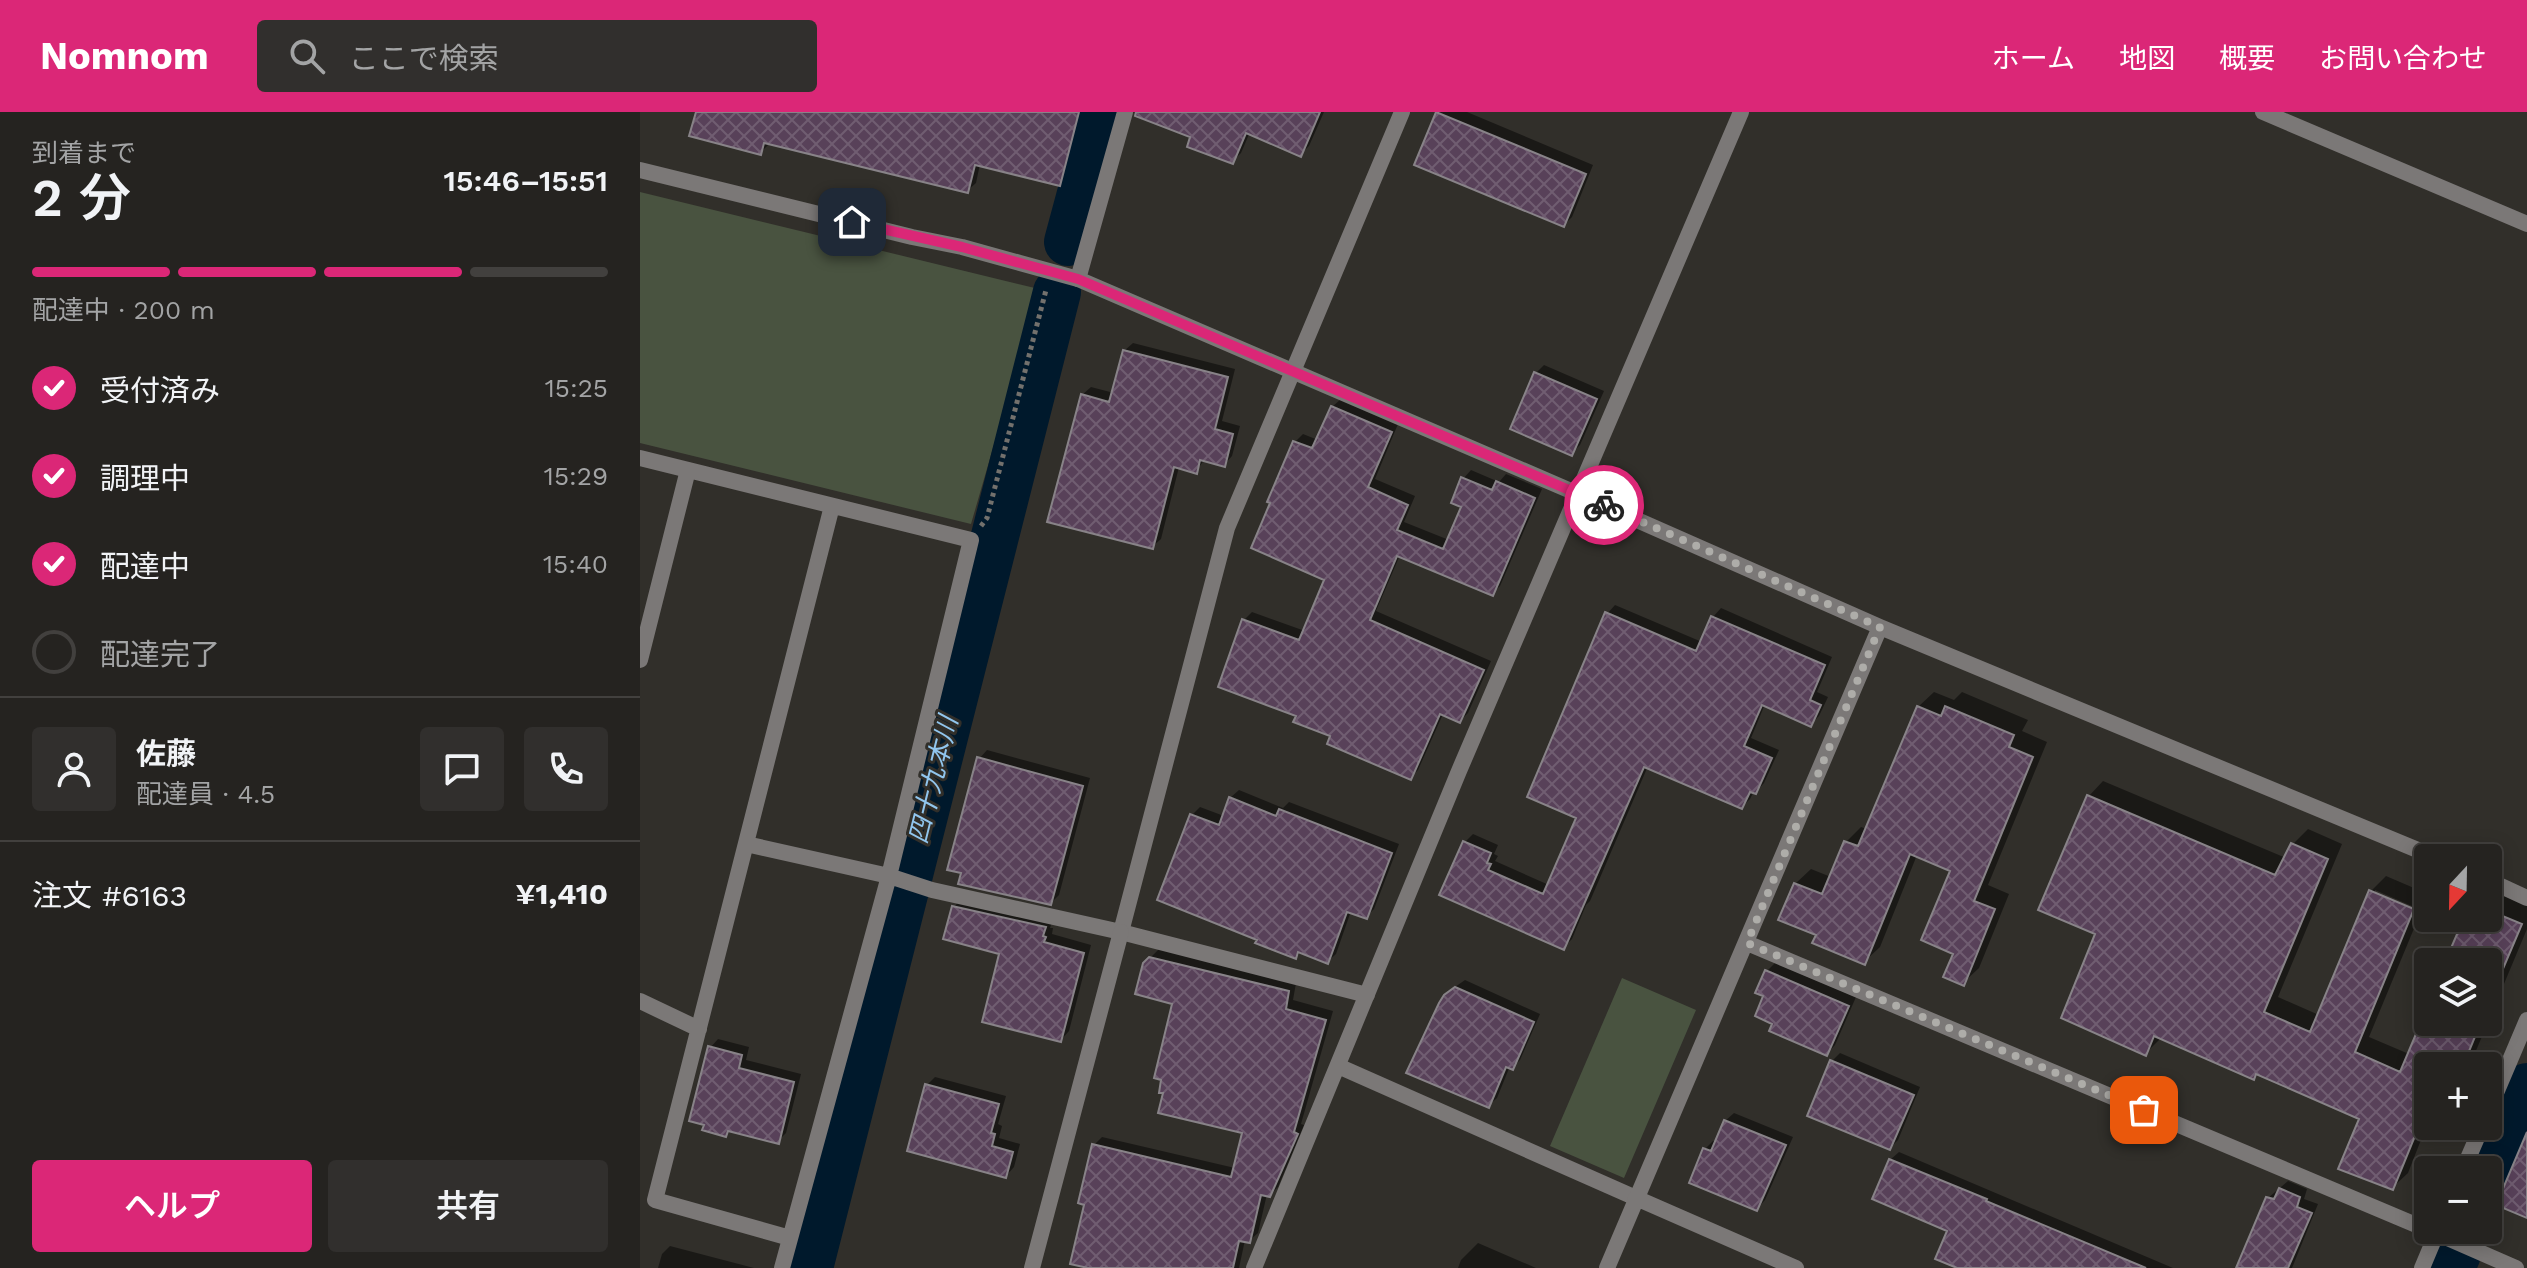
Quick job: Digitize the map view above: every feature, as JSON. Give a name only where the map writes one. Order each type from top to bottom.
[{"type":"street","points":[[1078,279],[1125,112]]},
{"type":"street","points":[[1032,1268],[1227,528],[1402,112]]},
{"type":"street","points":[[1254,1268],[1459,771],[1741,112]]},
{"type":"street","points":[[2263,112],[2527,224]]},
{"type":"street","points":[[640,170],[962,247],[1078,279],[1880,627],[2414,848]]},
{"type":"street","points":[[640,458],[971,540],[889,876],[782,1268]]},
{"type":"street","points":[[640,660],[688,470]]},
{"type":"street","points":[[790,1238],[655,1200],[832,506]]},
{"type":"street","points":[[1607,1268],[1880,627]]},
{"type":"street","points":[[746,844],[1121,932],[1367,995]]},
{"type":"street","points":[[2502,886],[2527,898]]},
{"type":"street","points":[[1747,943],[2414,1223]]},
{"type":"street","points":[[640,1001],[699,1029]]},
{"type":"street","points":[[2502,1079],[2527,1020]]},
{"type":"street","points":[[1338,1066],[1796,1268]]},
{"type":"street","points":[[2422,1268],[2429,1244]]},
{"type":"street","points":[[2462,1244],[2516,1268]]},
{"type":"path","points":[[971,540],[987,518],[1051,271]]},
{"type":"green space","points":[[640,192],[1039,289],[971,524],[640,443]]},
{"type":"green space","points":[[1622,978],[1696,1010],[1624,1178],[1550,1146]]},
{"type":"building","points":[[696,112],[1079,112],[1060,186],[975,165],[968,193],[764,143],[761,155],[689,136]]},
{"type":"building","points":[[1136,112],[1320,112],[1301,157],[1246,133],[1233,164],[1187,147],[1190,137],[1135,116]]},
{"type":"building","points":[[1436,112],[1586,174],[1564,227],[1414,165]]},
{"type":"building","points":[[1123,350],[1228,377],[1215,429],[1233,434],[1225,467],[1200,460],[1197,474],[1174,467],[1153,549],[1047,522],[1081,394],[1109,402]]},
{"type":"building","points":[[1534,372],[1597,399],[1572,456],[1510,429]]},
{"type":"building","points":[[1331,406],[1392,432],[1368,487],[1408,505],[1397,530],[1443,549],[1461,507],[1451,503],[1461,477],[1492,490],[1496,481],[1535,498],[1493,596],[1397,556],[1370,620],[1484,670],[1460,723],[1440,714],[1411,780],[1327,744],[1330,736],[1293,722],[1296,716],[1218,687],[1242,619],[1299,640],[1324,580],[1251,548],[1293,441],[1312,448]]},
{"type":"building","points":[[1605,612],[1696,651],[1711,616],[1825,665],[1810,700],[1821,705],[1811,727],[1762,705],[1744,746],[1772,758],[1756,794],[1750,792],[1742,809],[1644,767],[1564,950],[1439,895],[1463,841],[1491,853],[1488,870],[1543,894],[1576,818],[1527,797]]},
{"type":"building","points":[[1917,706],[1941,716],[1945,706],[2014,735],[2009,747],[2033,757],[1974,901],[1995,909],[1964,986],[1943,977],[1953,954],[1921,940],[1950,871],[1910,854],[1865,965],[1812,943],[1816,935],[1778,920],[1794,883],[1822,894],[1844,841],[1858,846]]},
{"type":"building","points":[[977,757],[1083,786],[1051,905],[958,884],[961,873],[947,870]]},
{"type":"building","points":[[2087,795],[2275,875],[2291,843],[2328,859],[2264,1012],[2310,1032],[2369,890],[2414,909],[2355,1052],[2400,1072],[2415,1036],[2475,1036],[2469,1052],[2414,1052],[2414,1138],[2393,1190],[2338,1169],[2359,1119],[2256,1074],[2254,1080],[2154,1036],[2146,1056],[2061,1018],[2095,934],[2038,910]]},
{"type":"building","points":[[1229,797],[1276,816],[1279,809],[1392,853],[1367,919],[1347,912],[1328,964],[1298,952],[1296,959],[1157,900],[1190,814],[1219,825]]},
{"type":"building","points":[[952,906],[1046,927],[1044,942],[1084,953],[1061,1042],[982,1022],[999,954],[943,939]]},
{"type":"building","points":[[2502,916],[2522,924],[2502,971],[2502,948],[2451,948],[2458,932],[2502,932]]},
{"type":"building","points":[[1149,957],[1289,991],[1286,1009],[1326,1020],[1294,1132],[1298,1134],[1270,1197],[1261,1195],[1250,1243],[1239,1241],[1233,1268],[1088,1268],[1070,1264],[1084,1205],[1078,1203],[1092,1144],[1231,1177],[1242,1133],[1158,1113],[1163,1093],[1159,1093],[1161,1080],[1154,1078],[1172,1004],[1135,994],[1143,963]]},
{"type":"building","points":[[1765,970],[1849,1006],[1827,1056],[1769,1031],[1772,1024],[1755,1016],[1763,996],[1755,993]]},
{"type":"building","points":[[1455,987],[1534,1022],[1513,1070],[1506,1067],[1489,1108],[1406,1073],[1439,1003]]},
{"type":"building","points":[[708,1046],[742,1055],[739,1068],[794,1082],[779,1144],[728,1131],[726,1137],[702,1130],[704,1125],[689,1121]]},
{"type":"building","points":[[1830,1060],[1914,1095],[1890,1150],[1807,1116]]},
{"type":"building","points":[[925,1084],[999,1104],[991,1133],[995,1134],[992,1146],[1013,1152],[1006,1178],[907,1151]]},
{"type":"building","points":[[1724,1120],[1786,1145],[1757,1211],[1689,1183],[1703,1148],[1711,1151]]},
{"type":"building","points":[[2527,1132],[2527,1218],[2502,1208],[2502,1191]]},
{"type":"building","points":[[1889,1159],[2146,1268],[1957,1268],[1935,1259],[1947,1231],[1872,1199]]},
{"type":"building","points":[[2279,1188],[2300,1197],[2297,1207],[2312,1213],[2288,1268],[2236,1268],[2266,1197],[2274,1199]]},
{"type":"waterway","name":"四十九本川","points":[[1068,242],[1103,112]]},
{"type":"waterway","name":"四十九本川","points":[[809,1268],[1057,292]]},
{"type":"waterway","points":[[2498,1156],[2527,1087]]},
{"type":"waterway","points":[[2451,1268],[2457,1254]]},
{"type":"way so far","points":[[1604,505],[1880,627],[1747,943],[2144,1110]]},
{"type":"route","points":[[852,222],[962,247],[1078,279],[1604,505]]}]
